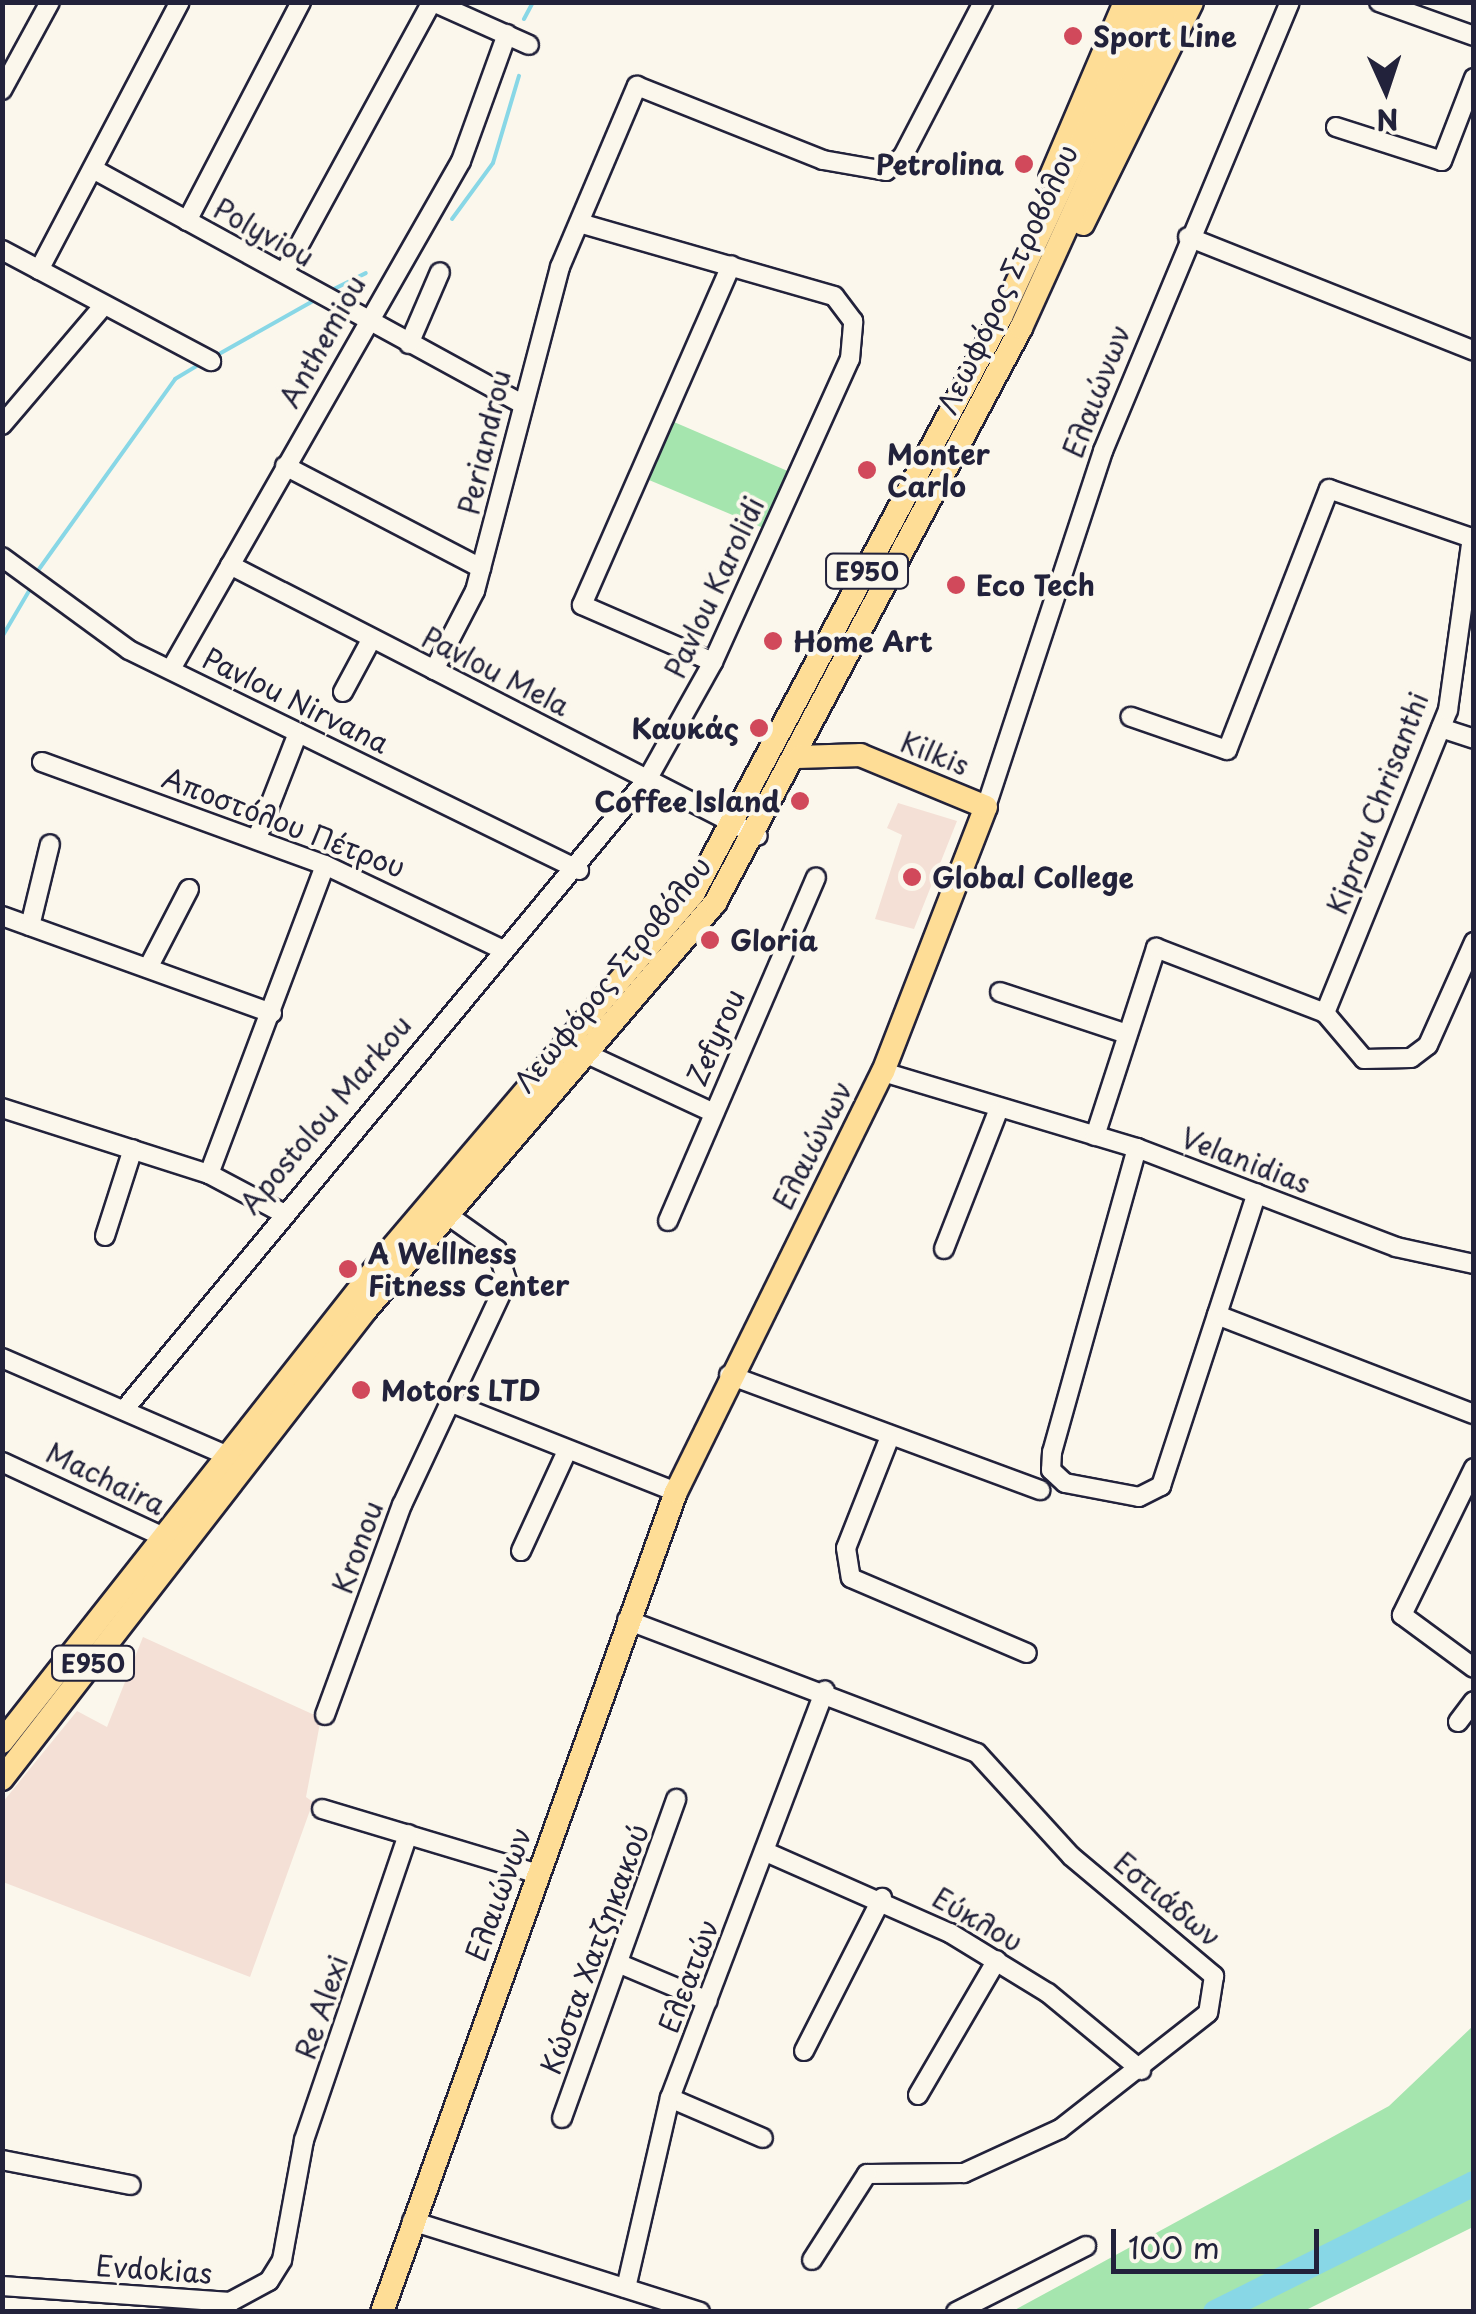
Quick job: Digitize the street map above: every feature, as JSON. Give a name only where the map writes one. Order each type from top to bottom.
[{"type":"main road","name":"E950","points":[[1011,323],[1017,254],[1125,2]]},
{"type":"main road","name":"Λεωφόρος Στροβόλου","points":[[2,1742],[226,1455],[578,1050],[714,904],[747,831],[1011,323],[1146,2]]},
{"type":"main road","name":"Λεωφόρος Στροβόλου","points":[[747,831],[800,757],[826,708],[1169,2]]},
{"type":"main road","name":"E950","points":[[1011,323],[1097,199],[1192,2]]},
{"type":"main road","name":"Kilkis","points":[[826,708],[838,738],[860,755],[986,807]]},
{"type":"main road","name":"Kilkis","points":[[800,757],[860,755]]},
{"type":"main road","name":"Ελαιώνων","points":[[382,2312],[676,1492],[729,1375],[883,1072],[986,807]]},
{"type":"main road","name":"Λεωφόρος Στροβόλου","points":[[2,1779],[578,1050]]},
{"type":"street","points":[[2,90],[50,2]]},
{"type":"street","points":[[39,270],[180,2]]},
{"type":"street","points":[[187,222],[301,2]]},
{"type":"street","points":[[284,273],[432,2],[529,45]]},
{"type":"street","name":"Periandrou","points":[[434,670],[481,568],[519,402],[580,223],[637,86],[823,160],[874,174],[896,166],[983,2]]},
{"type":"street","name":"Ελαιώνων","points":[[986,807],[1103,450],[1188,238],[1290,2]]},
{"type":"street","points":[[1379,2],[1474,36]]},
{"type":"street","name":"Anthemiou","points":[[171,669],[364,319],[462,162],[508,34]]},
{"type":"street","points":[[1336,128],[1442,161],[1474,78]]},
{"type":"street","name":"Polyviou","points":[[93,168],[519,402]]},
{"type":"street","points":[[580,223],[730,265],[582,606],[714,662]]},
{"type":"street","points":[[1188,238],[1474,350]]},
{"type":"street","points":[[2,250],[211,361]]},
{"type":"street","name":"Pavlou Karolidi","points":[[579,870],[648,778],[714,662],[850,359],[848,308],[730,265]]},
{"type":"street","points":[[410,344],[440,272]]},
{"type":"street","points":[[2,425],[104,305]]},
{"type":"street","points":[[285,466],[481,568]]},
{"type":"street","name":"Kiprou Chrisanthi","points":[[1132,717],[1227,750],[1329,489],[1472,538],[1440,728],[1324,1013]]},
{"type":"street","name":"Pavlou Nirvana","points":[[2,557],[90,628],[579,870]]},
{"type":"street","name":"Pavlou Mela","points":[[230,566],[747,831]]},
{"type":"street","points":[[343,692],[372,640]]},
{"type":"street","points":[[1440,728],[1474,738]]},
{"type":"street","points":[[257,838],[298,733]]},
{"type":"street","name":"Αποστόλου Πέτρου","points":[[42,762],[325,865],[499,948]]},
{"type":"street","points":[[30,926],[50,844]]},
{"type":"street","points":[[210,1174],[325,865]]},
{"type":"street","name":"Apostolou Markou","points":[[128,1404],[279,1212],[499,948],[579,870]]},
{"type":"street","name":"Zefyrou","points":[[668,1221],[816,877]]},
{"type":"street","points":[[148,968],[189,889]]},
{"type":"street","points":[[2,916],[272,1013]]},
{"type":"street","points":[[1095,1136],[1156,948],[1324,1013],[1364,1059],[1411,1058],[1428,1044],[1474,942]]},
{"type":"street","points":[[1000,992],[1127,1034]]},
{"type":"street","points":[[578,1050],[712,1112]]},
{"type":"street","name":"Velanidias","points":[[883,1072],[998,1111],[1137,1148],[1396,1247],[1470,1263]]},
{"type":"street","points":[[2,1108],[210,1174],[279,1212]]},
{"type":"street","points":[[944,1249],[998,1111]]},
{"type":"street","points":[[1137,1148],[1052,1470],[1096,1490],[1155,1492],[1257,1193]]},
{"type":"street","points":[[106,1236],[133,1149]]},
{"type":"street","name":"Kronou","points":[[325,1715],[448,1402],[507,1280],[496,1250],[449,1216]]},
{"type":"street","points":[[1470,1263],[1474,1241]]},
{"type":"street","points":[[1217,1315],[1474,1414]]},
{"type":"street","points":[[2,1358],[128,1404],[226,1455]]},
{"type":"street","points":[[729,1375],[889,1439],[1040,1490]]},
{"type":"street","points":[[448,1402],[676,1492]]},
{"type":"street","points":[[889,1439],[846,1548],[851,1578],[1027,1653]]},
{"type":"street","points":[[521,1551],[567,1451]]},
{"type":"street","name":"Machaira","points":[[2,1462],[184,1548]]},
{"type":"street","points":[[1474,1468],[1402,1616],[1474,1668]]},
{"type":"street","name":"Εστιάδων","points":[[628,1620],[824,1690],[993,1762],[1071,1856],[1208,1967],[1214,2004],[1141,2070],[1060,2129],[964,2172],[867,2174],[812,2260]]},
{"type":"street","name":"Ελεατών","points":[[626,2288],[670,2098],[824,1690]]},
{"type":"street","points":[[1458,1722],[1474,1701]]},
{"type":"street","name":"Κώστα Χατζηκακού","points":[[562,2118],[676,1798]]},
{"type":"street","points":[[322,1809],[538,1874]]},
{"type":"street","name":"Re Alexi","points":[[292,2200],[304,2140],[408,1834]]},
{"type":"street","name":"Εύκλου","points":[[766,1852],[882,1898],[997,1960],[1141,2070]]},
{"type":"street","points":[[804,2050],[882,1898]]},
{"type":"street","points":[[918,2095],[997,1960]]},
{"type":"street","points":[[620,1964],[708,2001]]},
{"type":"street","points":[[670,2098],[762,2138]]},
{"type":"street","points":[[2,2160],[132,2186]]},
{"type":"street","name":"Evdokias","points":[[2,2286],[245,2299],[282,2260],[292,2200]]},
{"type":"street","points":[[412,2221],[700,2312]]},
{"type":"street","points":[[956,2312],[1086,2246]]},
{"type":"shaded area","name":"Global College","points":[[898,803],[957,821],[914,929],[875,919],[902,835],[887,828]]},
{"type":"shaded area","points":[[143,1637],[321,1718],[306,1797],[313,1802],[250,1977],[3,1882],[2,1803],[77,1711],[107,1727]]},
{"type":"green space","points":[[674,422],[790,472],[766,529],[649,480]]},
{"type":"green space","points":[[1473,2026],[1473,2227],[1304,2311],[1013,2311],[1389,2106]]},
{"type":"waterway","points":[[524,19],[533,2]]},
{"type":"waterway","points":[[452,219],[493,163],[519,76]]},
{"type":"waterway","points":[[330,291],[366,273]]},
{"type":"waterway","points":[[219,354],[313,301]]},
{"type":"waterway","points":[[37,572],[175,379],[197,366]]},
{"type":"waterway","points":[[2,637],[29,591]]},
{"type":"waterway","points":[[1215,2312],[1474,2183]]},
{"type":"place","name":"Sport Line","points":[[1073,36]]},
{"type":"place","name":"Petrolina","points":[[1024,164]]},
{"type":"place","name":"Monter Carlo","points":[[867,470]]},
{"type":"place","name":"Eco Tech","points":[[956,585]]},
{"type":"place","name":"Home Art","points":[[773,641]]},
{"type":"place","name":"Καυκάς","points":[[759,728]]},
{"type":"place","name":"Coffee Island","points":[[800,801]]},
{"type":"place","name":"Global College","points":[[912,877]]},
{"type":"place","name":"Gloria","points":[[710,940]]},
{"type":"place","name":"A Wellness Fitness Center","points":[[348,1269]]},
{"type":"place","name":"Motors LTD","points":[[361,1390]]}]
